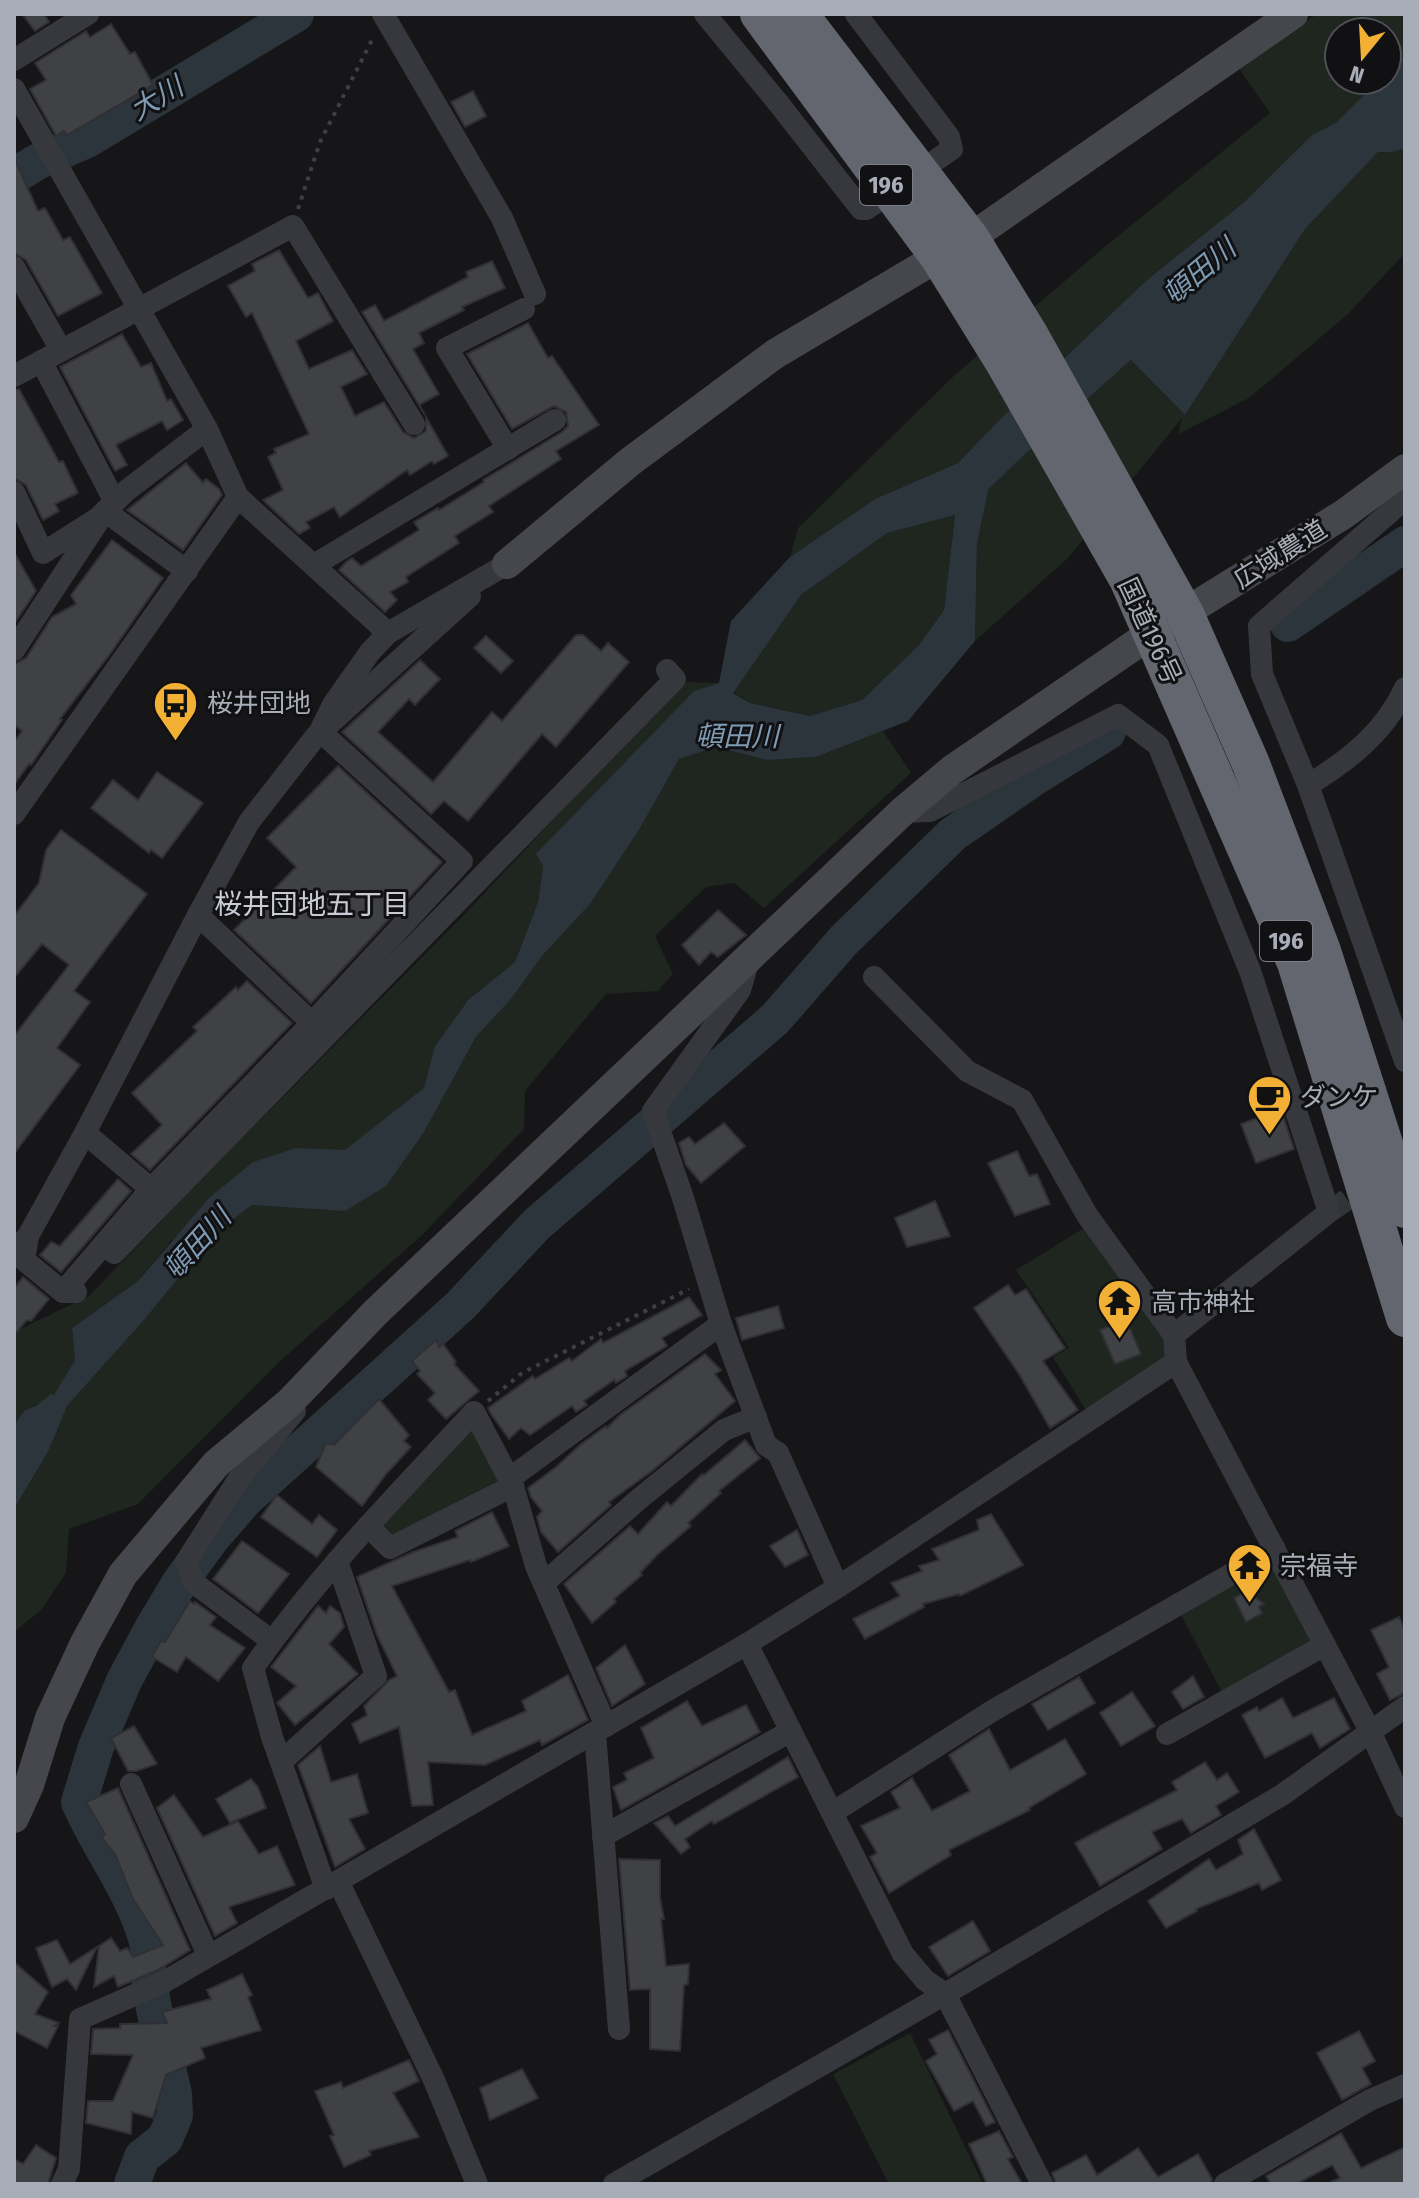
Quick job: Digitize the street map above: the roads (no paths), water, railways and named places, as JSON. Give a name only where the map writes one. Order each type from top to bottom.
[{"type":"highway","name":"国道196号","points":[[759,14],[954,247]]},
{"type":"highway","name":"国道196号","points":[[799,14],[954,247],[1017,349],[1141,569],[1185,614],[1251,764],[1322,951],[1405,1209]]},
{"type":"highway","name":"国道196号","points":[[1141,569],[1152,633],[1296,963],[1405,1318]]},
{"type":"street","points":[[14,60],[88,14]]},
{"type":"street","points":[[705,14],[861,209],[875,203]]},
{"type":"street","points":[[856,14],[949,137],[952,149],[936,160]]},
{"type":"street","points":[[667,670],[675,679],[76,1293],[63,1292],[20,1256],[249,822],[320,731],[507,564],[631,461],[775,354],[954,247],[1293,14]]},
{"type":"street","points":[[384,17],[502,218],[530,301],[447,348],[508,449]]},
{"type":"street","points":[[14,89],[207,429],[238,497],[388,633]]},
{"type":"street","points":[[14,376],[293,226],[414,424]]},
{"type":"street","points":[[14,267],[110,507],[187,571]]},
{"type":"street","points":[[314,565],[555,420]]},
{"type":"street","points":[[14,492],[43,553],[110,507],[207,429]]},
{"type":"street","name":"広域農道","points":[[14,1818],[29,1785],[50,1718],[85,1643],[123,1574],[216,1464],[289,1403],[386,1302],[902,812],[952,770],[1152,633],[1344,514],[1405,469]]},
{"type":"street","points":[[19,800],[238,497]]},
{"type":"street","points":[[1405,499],[1259,626],[1262,674],[1308,785],[1405,1061]]},
{"type":"street","points":[[14,650],[110,507]]},
{"type":"street","points":[[320,731],[334,703],[370,652],[388,633],[507,564]]},
{"type":"street","points":[[1308,785],[1337,768],[1376,734],[1405,688]]},
{"type":"street","points":[[902,812],[930,811],[1118,715],[1158,745],[1250,971],[1329,1212],[1174,1335]]},
{"type":"street","points":[[63,1292],[151,1189],[312,1023],[462,861],[320,731]]},
{"type":"street","points":[[198,915],[312,1023]]},
{"type":"street","points":[[750,956],[740,990],[653,1111],[721,1324],[766,1445],[778,1453],[838,1587]]},
{"type":"street","points":[[874,977],[967,1071],[1022,1100],[1087,1215],[1174,1335],[1176,1362],[1370,1731],[1405,1807]]},
{"type":"street","points":[[85,1133],[151,1189]]},
{"type":"street","points":[[368,1526],[390,1548],[511,1483],[721,1324]]},
{"type":"street","points":[[62,2184],[69,2169],[80,2019],[164,1982],[747,1644],[1176,1362]]},
{"type":"street","points":[[272,1641],[194,1583],[186,1562],[238,1480],[305,1399],[315,1376]]},
{"type":"street","points":[[477,2184],[434,2080],[333,1886],[281,1762],[253,1668],[337,1561],[474,1412],[511,1483],[544,1583],[601,1730],[603,1836],[619,2029]]},
{"type":"street","points":[[544,1583],[639,1499],[724,1430],[756,1417]]},
{"type":"street","points":[[832,1813],[992,1711],[1275,1549]]},
{"type":"street","points":[[281,1762],[376,1676],[337,1561]]},
{"type":"street","points":[[747,1644],[903,1954],[925,1980],[945,1994],[1042,2184]]},
{"type":"street","points":[[1167,1734],[1325,1645]]},
{"type":"street","points":[[614,2184],[1282,1795],[1405,1707]]},
{"type":"street","points":[[603,1836],[791,1731]]},
{"type":"street","points":[[131,1784],[208,1955]]},
{"type":"street","points":[[1225,2184],[1370,2100],[1405,2085]]},
{"type":"water","name":"頓田川","points":[[1405,55],[1405,148],[1378,152],[1305,229],[1185,415],[1131,360],[988,490],[977,544],[975,641],[908,721],[816,757],[767,760],[716,747],[679,759],[639,830],[590,904],[542,956],[511,999],[476,1037],[424,1132],[386,1186],[345,1211],[252,1205],[214,1234],[145,1319],[67,1406],[49,1450],[14,1509],[14,1425],[25,1410],[54,1395],[75,1360],[72,1328],[138,1281],[210,1197],[253,1162],[296,1148],[345,1150],[424,1088],[435,1046],[468,1000],[515,962],[538,902],[543,866],[536,854],[694,691],[719,683],[731,621],[790,557],[875,499],[958,463],[1002,417],[1148,279],[1243,203],[1312,135],[1337,122],[1363,96],[1403,96]],"holes":[[[955,515],[944,610],[919,645],[862,700],[810,716],[750,703],[733,693],[801,595],[887,533]]]},
{"type":"waterway","name":"大川","points":[[14,176],[87,140],[296,14]]},
{"type":"waterway","points":[[1288,624],[1405,544]]},
{"type":"waterway","points":[[132,2184],[142,2157],[165,2139],[175,2115],[174,2094],[152,2000],[146,1938],[124,1886],[79,1802],[96,1747],[124,1681],[180,1582],[245,1500],[460,1306],[537,1224],[775,1019],[844,940],[953,834],[1108,732]]},
{"type":"tunnel","points":[[1329,1212],[1371,1183]]},
{"type":"place","name":"桜井団地","points":[[176,742]]},
{"type":"place","name":"ダンケ","points":[[1269,1136]]},
{"type":"place","name":"高市神社","points":[[1120,1341]]},
{"type":"place","name":"宗福寺","points":[[1249,1605]]},
{"type":"district","name":"桜井団地五丁目","points":[[312,904]]}]
